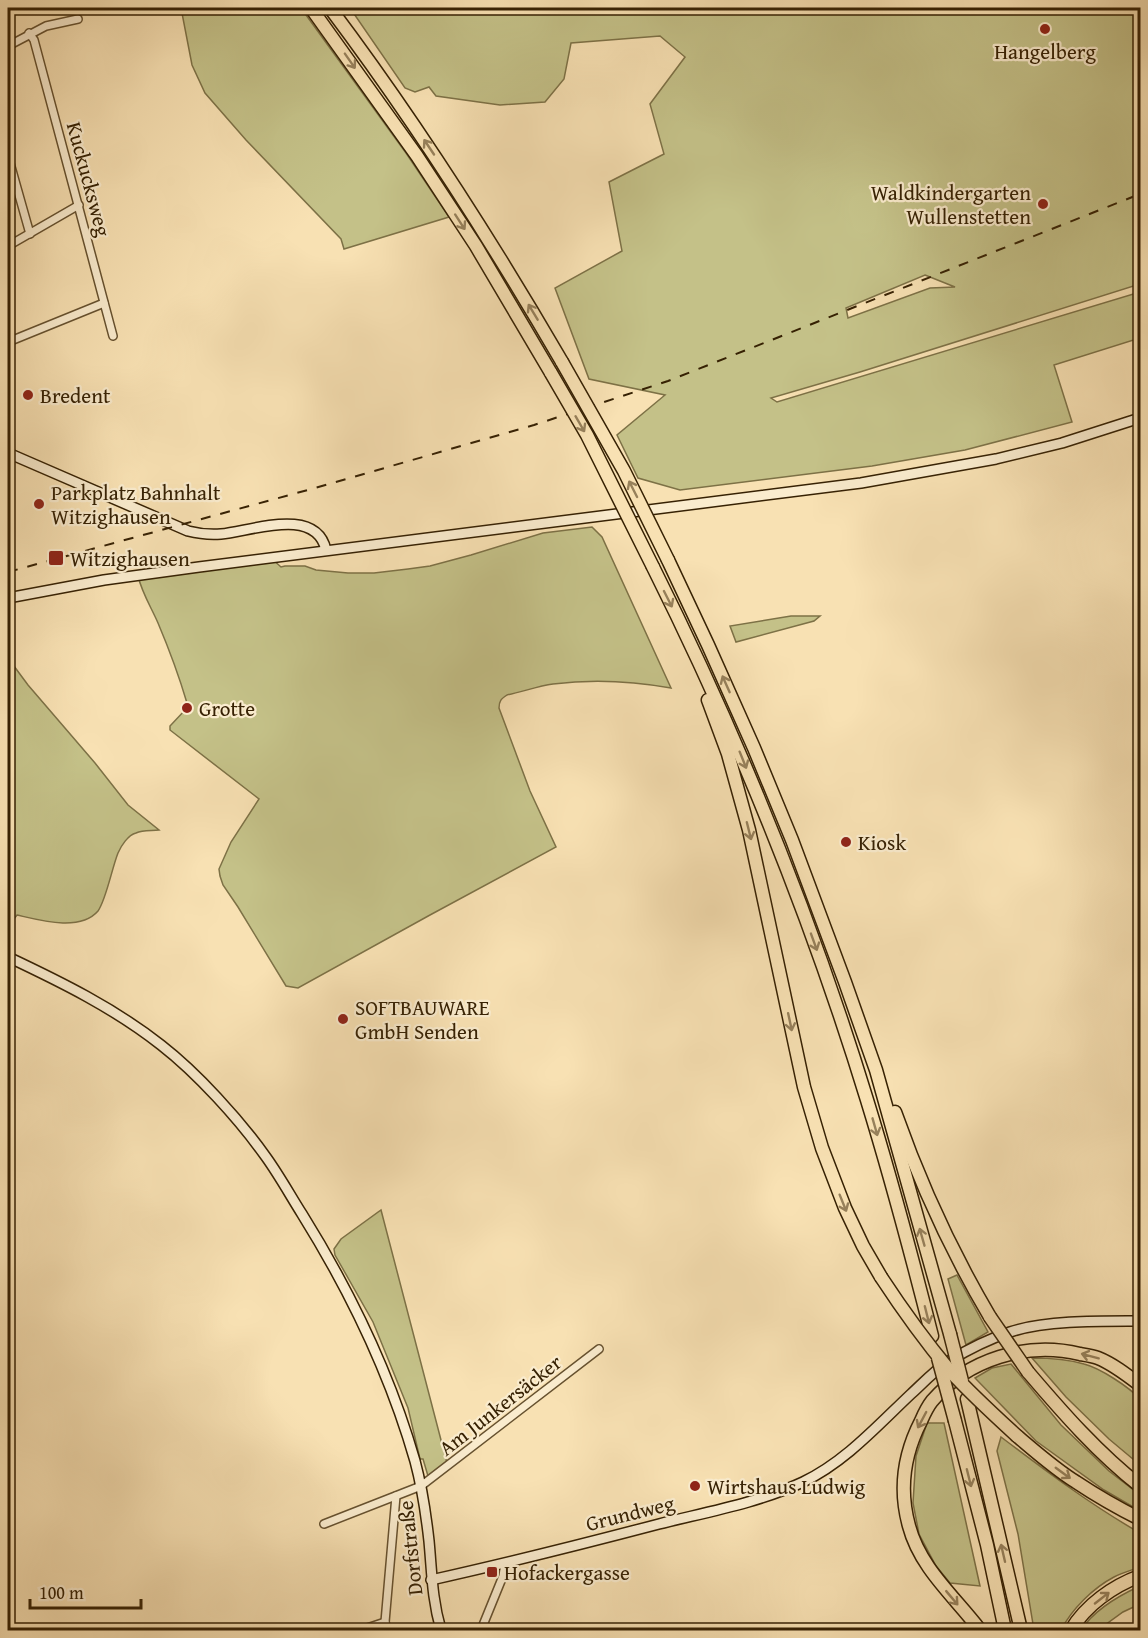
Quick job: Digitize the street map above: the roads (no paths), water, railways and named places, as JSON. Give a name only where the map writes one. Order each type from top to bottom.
[{"type":"highway","points":[[330,8],[430,148],[562,362],[624,471],[750,737],[831,942],[876,1070],[968,1399],[1021,1630]]},
{"type":"highway","points":[[313,10],[410,147],[476,246],[587,435],[684,630],[740,753],[814,942],[867,1099],[900,1210],[955,1421],[987,1545],[1005,1630]]},
{"type":"highway","points":[[684,630],[728,754],[746,818],[804,1088],[819,1138],[845,1208],[863,1246],[907,1316],[951,1371],[980,1402],[1049,1463],[1075,1482],[1140,1520]]},
{"type":"highway","points":[[876,1070],[884,1080],[906,1145],[931,1205],[965,1275],[990,1317],[1028,1372],[1060,1409],[1103,1455],[1140,1486]]},
{"type":"highway","points":[[980,1630],[940,1583],[916,1547],[908,1525],[904,1501],[906,1458],[912,1440],[931,1402],[950,1384],[984,1362],[1035,1349],[1065,1350],[1098,1358],[1140,1384]]},
{"type":"highway","points":[[1071,1630],[1104,1596],[1119,1585],[1140,1576]]},
{"type":"main road","points":[[8,598],[104,580],[326,550],[861,483],[996,459],[1062,443],[1140,418]]},
{"type":"main road","points":[[8,453],[188,531],[204,535],[221,534],[280,524],[300,524],[318,533],[324,540],[326,550]]},
{"type":"main road","name":"Dorfstraße","points":[[8,957],[79,991],[136,1026],[162,1046],[186,1066],[250,1135],[267,1157],[316,1237],[378,1357],[415,1461],[421,1486],[429,1542],[430,1580],[441,1630]]},
{"type":"main road","name":"Grundweg","points":[[430,1580],[673,1521],[781,1491],[829,1468],[871,1433],[947,1362],[983,1344],[1011,1332],[1044,1325],[1140,1321]]},
{"type":"street","points":[[8,45],[46,26],[78,19]]},
{"type":"street","name":"Kuckucksweg","points":[[29,33],[34,40],[113,336]]},
{"type":"street","points":[[8,156],[30,234]]},
{"type":"street","points":[[8,246],[79,205]]},
{"type":"street","points":[[8,342],[104,303]]},
{"type":"street","name":"Am Junkersäcker","points":[[324,1524],[421,1486],[599,1349]]},
{"type":"street","points":[[387,1630],[396,1496]]},
{"type":"street","points":[[481,1630],[505,1572],[504,1563]]},
{"type":"street","points":[[361,1630],[386,1622]]},
{"type":"railway","points":[[8,572],[534,425],[668,381],[1140,194]]},
{"type":"place","name":"Hangelberg","points":[[1045,29]]},
{"type":"place","name":"Waldkindergarten Wullenstetten","points":[[1043,204]]},
{"type":"place","name":"Bredent","points":[[28,395]]},
{"type":"place","name":"Parkplatz Bahnhalt Witzighausen","points":[[39,504]]},
{"type":"place","name":"Witzighausen","points":[[56,558]]},
{"type":"place","name":"Grotte","points":[[187,708]]},
{"type":"place","name":"Kiosk","points":[[846,842]]},
{"type":"place","name":"SOFTBAUWARE GmbH Senden","points":[[343,1019]]},
{"type":"place","name":"Wirtshaus Ludwig","points":[[695,1486]]},
{"type":"place","name":"Hofackergasse","points":[[492,1572]]}]
